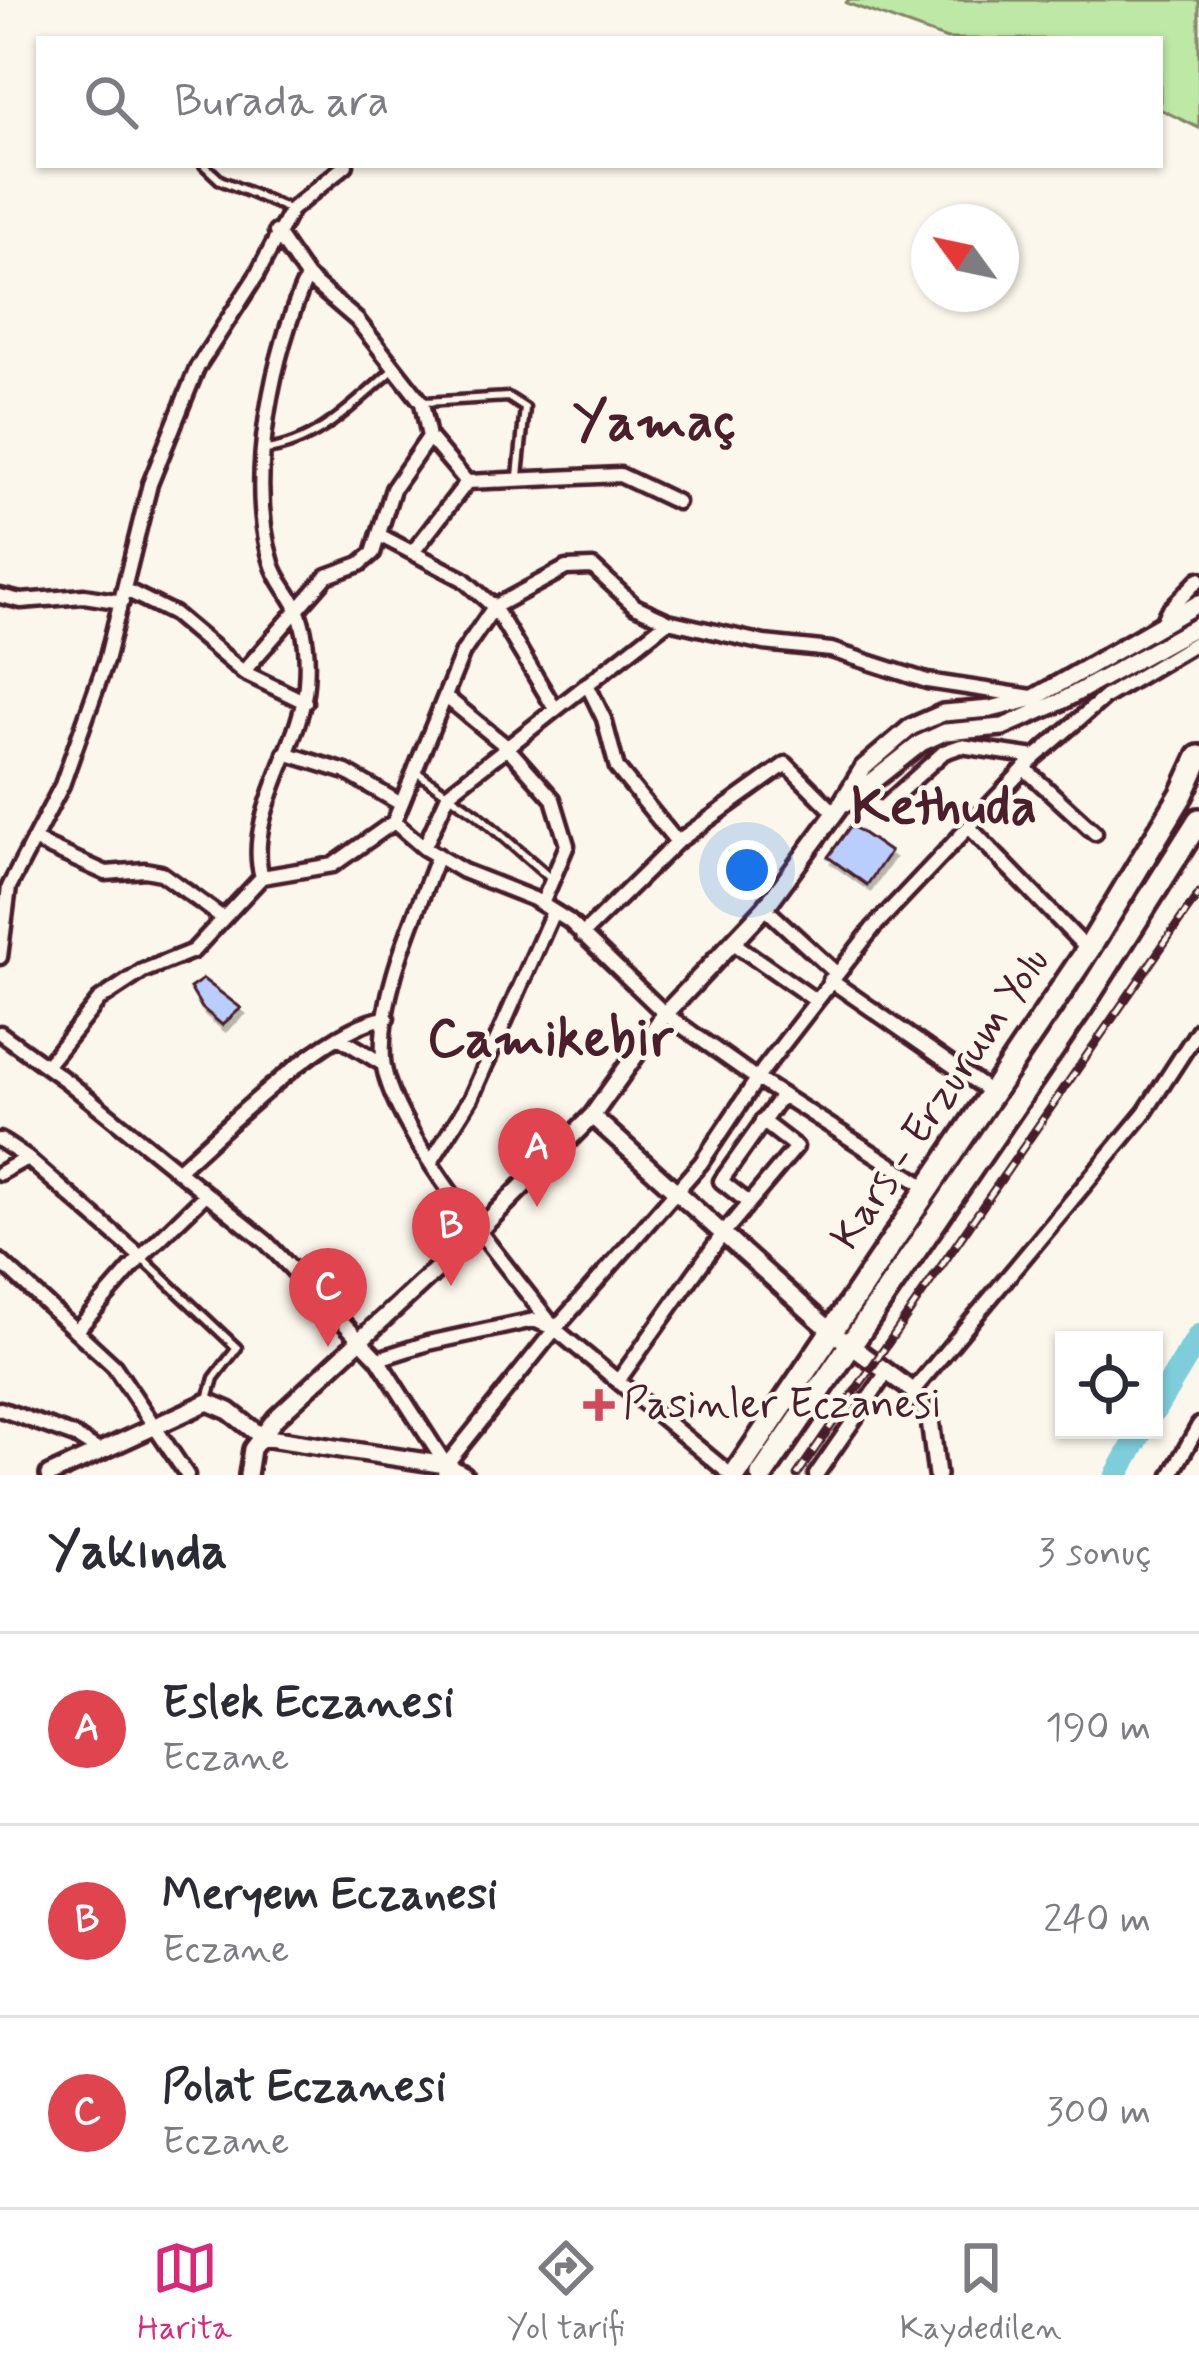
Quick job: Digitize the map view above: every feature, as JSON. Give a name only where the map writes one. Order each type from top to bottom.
[{"type":"highway","name":"Kars - Erzurum Yolu","points":[[733,1475],[1088,950],[1199,758]]},
{"type":"highway","name":"Kars - Erzurum Yolu","points":[[762,1475],[1083,1004],[1199,820]]},
{"type":"street","points":[[0,956],[9,887],[62,785],[106,661],[150,484],[197,368],[257,275],[291,210],[342,168]]},
{"type":"street","points":[[276,232],[307,277],[357,320],[422,403],[429,437],[467,482]]},
{"type":"street","points":[[262,877],[256,857],[284,753],[305,702],[303,625],[273,569],[262,482],[283,341],[307,277]]},
{"type":"street","points":[[244,672],[327,576],[364,561],[381,536],[393,489],[429,437]]},
{"type":"street","points":[[467,482],[620,475],[677,502]]},
{"type":"street","points":[[413,552],[467,482]]},
{"type":"street","points":[[381,536],[463,579],[494,607],[556,709]]},
{"type":"street","points":[[46,1066],[99,1000],[143,971],[193,951],[262,877],[333,865],[394,822],[463,652],[494,607],[566,568],[593,567],[635,606],[668,621],[764,643],[831,650],[927,681],[1034,698]]},
{"type":"street","points":[[1161,626],[1167,612],[1199,579]]},
{"type":"street","points":[[0,596],[21,601],[124,596],[173,614],[244,672],[305,702]]},
{"type":"street","points":[[248,1475],[252,1449],[276,1418],[479,1230],[592,1116],[665,1014],[765,908],[863,768],[910,727],[944,713],[991,709],[1034,698],[1199,603]]},
{"type":"street","points":[[424,848],[449,793],[668,621]]},
{"type":"street","points":[[837,810],[921,743],[945,732],[1003,727],[1060,702],[1199,626]]},
{"type":"street","points":[[445,1470],[555,1329],[701,1163],[757,1079],[873,928],[1030,763],[1105,697],[1199,641]]},
{"type":"street","points":[[587,684],[604,719],[617,768],[677,842]]},
{"type":"street","points":[[430,1162],[472,1098],[548,908],[552,880],[567,845],[553,799],[507,747],[445,696]]},
{"type":"street","points":[[856,796],[881,809],[944,752],[961,746],[1030,763],[1095,833]]},
{"type":"street","points":[[284,753],[346,772],[401,804]]},
{"type":"street","points":[[583,935],[677,842],[786,764],[837,810]]},
{"type":"street","points":[[394,822],[424,848],[464,871],[548,908],[665,1014],[782,1096],[930,1189]]},
{"type":"street","points":[[969,827],[1088,950]]},
{"type":"street","points":[[33,840],[106,873],[161,873],[223,918]]},
{"type":"street","points":[[438,855],[386,1018],[383,1064],[398,1107],[430,1162],[555,1329],[733,1475]]},
{"type":"street","points":[[765,908],[833,976],[992,1093]]},
{"type":"street","points":[[732,942],[815,1000]]},
{"type":"street","points":[[177,1171],[302,1063],[368,1021],[386,1018]]},
{"type":"street","points":[[913,1390],[1145,1112],[1199,1029]]},
{"type":"street","points":[[0,1033],[266,1242],[378,1359],[445,1470]]},
{"type":"street","points":[[340,1037],[383,1064]]},
{"type":"street","points":[[749,1203],[721,1180],[782,1096]]},
{"type":"street","points":[[592,1116],[831,1331],[913,1390],[930,1419],[938,1475]]},
{"type":"street","points":[[618,1381],[722,1235],[796,1147],[762,1121]]},
{"type":"street","points":[[0,1140],[141,1257]]},
{"type":"street","points":[[0,1173],[27,1158]]},
{"type":"street","points":[[77,1330],[141,1257],[205,1195]]},
{"type":"street","points":[[0,1261],[114,1366],[187,1475]]},
{"type":"street","points":[[378,1359],[534,1320],[555,1329]]},
{"type":"street","points":[[816,1475],[887,1372]]},
{"type":"street","points":[[49,1475],[208,1402],[262,1436],[464,1475]]},
{"type":"street","points":[[0,1409],[75,1436],[99,1451]]},
{"type":"street","points":[[1171,1475],[1199,1425]]},
{"type":"lane","points":[[207,168],[220,180],[291,210]]},
{"type":"lane","points":[[265,450],[315,434],[393,370]]},
{"type":"lane","points":[[422,403],[508,397],[518,401],[525,409],[517,480]]},
{"type":"lane","points":[[415,771],[449,793],[552,880]]},
{"type":"lane","points":[[141,1257],[238,1348],[214,1378],[208,1402]]},
{"type":"green space","points":[[1199,0],[1199,128],[1163,110],[1163,36],[939,36],[846,3]]},
{"type":"building","points":[[851,825],[890,852],[867,885],[828,857]]},
{"type":"building","points":[[203,979],[241,1008],[222,1025],[202,1008],[190,988]]},
{"type":"waterway","points":[[1163,1395],[1199,1336]]},
{"type":"waterway","points":[[1117,1475],[1137,1439]]},
{"type":"railway","points":[[797,1475],[1199,893]]},
{"type":"place","name":"Eslek Eczanesi","points":[[537,1207]]},
{"type":"place","name":"Meryem Eczanesi","points":[[451,1286]]},
{"type":"place","name":"Polat Eczanesi","points":[[328,1347]]},
{"type":"place","name":"Pasinler Eczanesi","points":[[599,1405]]},
{"type":"district","name":"Yamaç","points":[[654,423]]},
{"type":"district","name":"Kethuda","points":[[944,808]]},
{"type":"district","name":"Camikebir","points":[[550,1040]]}]
